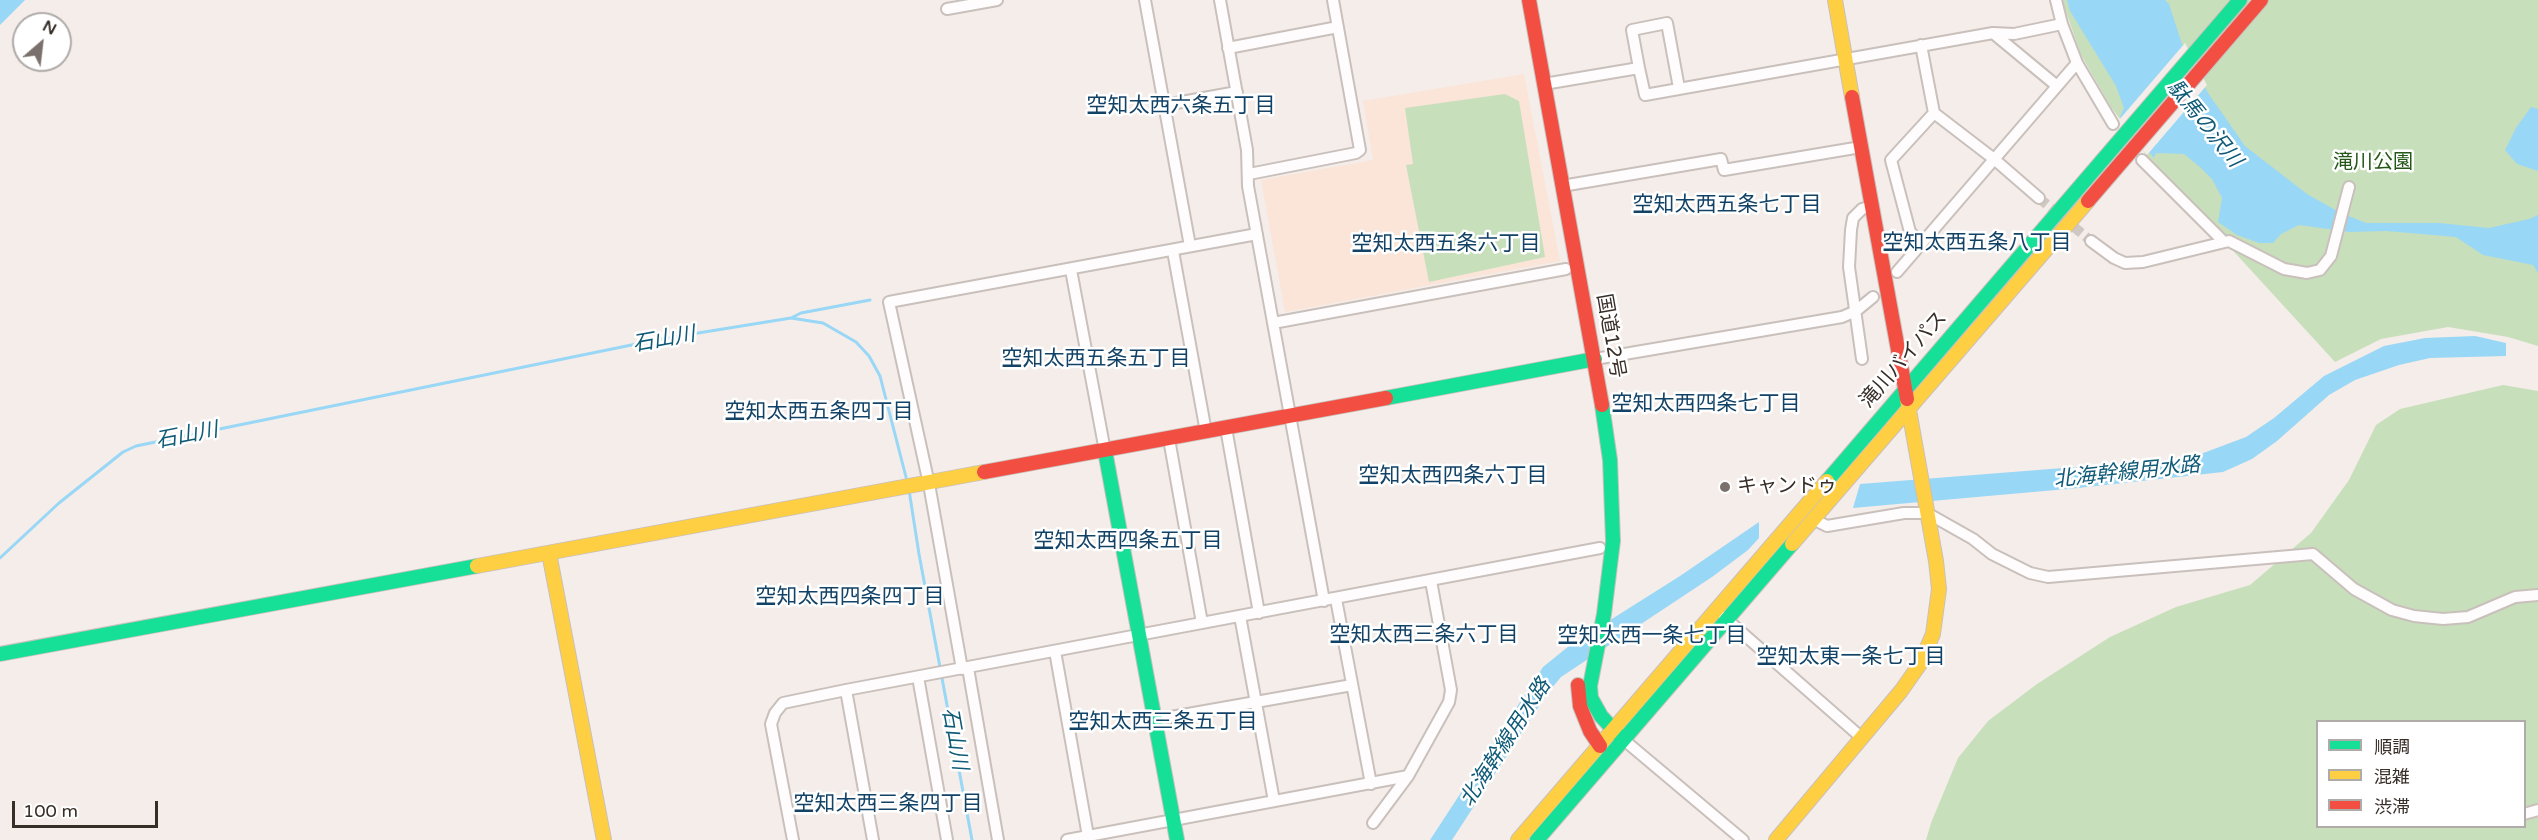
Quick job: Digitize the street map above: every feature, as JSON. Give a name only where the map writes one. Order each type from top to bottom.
[{"type":"main road","name":"国道12号","points":[[1517,0],[1566,269],[1610,460],[1612,541],[1586,674],[1577,689],[1580,706],[1599,746]]},
{"type":"main road","name":"国道12号","points":[[1529,0],[1562,186],[1589,361],[1599,462],[1598,617]]},
{"type":"main road","points":[[1776,840],[1901,691],[1920,664],[1933,634],[1939,589],[1835,0]]},
{"type":"main road","name":"滝川バイパス","points":[[1599,746],[1715,608],[2240,0]]},
{"type":"main road","name":"滝川バイパス","points":[[1624,740],[2261,0]]},
{"type":"main road","points":[[0,654],[1589,361]]},
{"type":"main road","points":[[1105,451],[1177,840]]},
{"type":"main road","points":[[549,553],[604,840]]},
{"type":"main road","name":"国道12号","points":[[1586,674],[1591,698],[1600,716],[1612,731],[1624,740]]},
{"type":"main road","points":[[1518,840],[1599,746],[1624,740]]},
{"type":"main road","points":[[1537,840],[1624,740]]},
{"type":"street","points":[[947,9],[997,0]]},
{"type":"street","points":[[1145,0],[1190,246]]},
{"type":"street","points":[[1220,0],[1247,150],[1248,186],[1324,601]]},
{"type":"street","points":[[1249,174],[1356,153],[1360,150],[1333,0]]},
{"type":"street","points":[[2056,0],[2062,24],[2077,63],[2113,124]]},
{"type":"street","points":[[1679,88],[1667,23],[1632,30],[1645,95],[1921,45],[1993,33],[2014,34],[2062,24]]},
{"type":"street","points":[[1228,48],[1338,27]]},
{"type":"street","points":[[1993,33],[2057,86]]},
{"type":"street","points":[[1921,45],[1934,113],[1994,159],[2039,198]]},
{"type":"street","points":[[1897,272],[2077,63]]},
{"type":"street","points":[[1544,84],[1639,68]]},
{"type":"street","points":[[1165,105],[1237,92]]},
{"type":"street","points":[[1921,243],[1910,232],[1891,160],[1934,113]]},
{"type":"street","points":[[1562,186],[1721,159],[1724,170],[1861,147]]},
{"type":"street","points":[[2142,160],[2224,242]]},
{"type":"street","points":[[2091,241],[2114,258],[2126,263],[2143,262],[2224,242],[2237,244],[2284,269],[2307,273],[2320,270],[2331,256],[2349,187]]},
{"type":"street","points":[[1863,359],[1849,267],[1851,230],[1853,218],[1862,209],[1872,206]]},
{"type":"street","points":[[998,840],[960,669],[889,302],[1257,234]]},
{"type":"street","points":[[1173,251],[1206,432]]},
{"type":"street","points":[[1273,322],[1566,269]]},
{"type":"street","points":[[1071,270],[1105,451]]},
{"type":"street","points":[[1589,361],[1842,317],[1856,311],[1873,297]]},
{"type":"street","points":[[1226,428],[1259,613]]},
{"type":"street","points":[[1169,439],[1202,623]]},
{"type":"street","points":[[1813,519],[1827,526],[1926,508],[2030,573],[2048,577],[2313,554],[2354,589],[2392,609],[2414,616],[2443,619],[2468,617],[2515,597],[2538,595]]},
{"type":"street","points":[[793,840],[771,724],[775,713],[783,704],[846,690],[1600,548]]},
{"type":"street","points":[[1372,823],[1408,776],[1449,702],[1451,690],[1431,581]]},
{"type":"street","points":[[1336,599],[1371,784]]},
{"type":"street","points":[[1715,608],[1862,738]]},
{"type":"street","points":[[1240,616],[1275,801]]},
{"type":"street","points":[[1055,651],[1078,838],[1408,776]]},
{"type":"street","points":[[918,677],[947,840]]},
{"type":"street","points":[[1154,720],[1352,685]]},
{"type":"street","points":[[846,690],[873,840]]},
{"type":"street","points":[[1624,740],[1743,840]]},
{"type":"shaded area","points":[[1524,74],[1560,261],[1285,312],[1261,180],[1373,160],[1363,101]]},
{"type":"green space","name":"滝川公園","points":[[2062,0],[2538,0],[2538,346],[2508,337],[2448,327],[2381,339],[2335,362],[2150,160],[2111,107],[2081,55]]},
{"type":"green space","points":[[1505,94],[1519,101],[1545,257],[1429,282],[1406,165],[1413,164],[1405,108]]},
{"type":"green space","points":[[2503,385],[2538,391],[2538,840],[1926,840],[1958,758],[1988,721],[2037,684],[2110,637],[2176,607],[2250,585],[2311,533],[2349,480],[2376,425],[2400,409]]},
{"type":"water","points":[[0,0],[25,0],[12,12],[0,25]]},
{"type":"water","name":"駄馬の沢川","points":[[2067,0],[2165,0],[2169,4],[2182,44],[2208,93],[2245,146],[2307,194],[2339,212],[2366,223],[2439,223],[2489,228],[2538,215],[2538,273],[2533,265],[2483,255],[2456,237],[2386,231],[2349,232],[2299,225],[2281,234],[2273,243],[2259,243],[2237,235],[2218,222],[2222,198],[2212,179],[2184,154],[2156,153],[2154,158],[2120,117],[2124,108],[2116,86],[2070,11]]},
{"type":"water","points":[[2531,107],[2538,109],[2538,171],[2517,164],[2505,150],[2516,128]]},
{"type":"water","name":"北海幹線用水路","points":[[2475,336],[2506,343],[2506,356],[2430,358],[2399,365],[2355,380],[2329,395],[2277,441],[2252,459],[2223,472],[2078,488],[1853,508],[1860,484],[2190,458],[2246,437],[2274,418],[2324,376],[2384,346],[2425,338]]},
{"type":"water","name":"北海幹線用水路","points":[[1759,522],[1759,538],[1748,550],[1712,577],[1561,677],[1546,695],[1452,840],[1430,840],[1543,667],[1569,646],[1680,576]]},
{"type":"pier","points":[[2185,43],[2207,85],[2147,155],[2119,120]]},
{"type":"waterway","points":[[793,317],[801,313],[870,300]]},
{"type":"waterway","name":"石山川","points":[[0,558],[59,503],[123,452],[136,446],[661,339],[791,318],[823,323],[856,342],[869,356],[880,376],[907,481]]},
{"type":"waterway","name":"石山川","points":[[909,490],[972,840]]},
{"type":"tunnel","points":[[2039,198],[2091,241]]},
{"type":"traffic: fast","points":[[1827,481],[2240,0]]},
{"type":"traffic: fast","points":[[1386,398],[1595,359]]},
{"type":"traffic: fast","points":[[1602,405],[1610,460],[1613,541],[1604,614],[1590,686],[1591,698],[1601,716],[1621,738]]},
{"type":"traffic: fast","points":[[1105,451],[1177,840]]},
{"type":"traffic: fast","points":[[1537,840],[1792,544]]},
{"type":"traffic: fast","points":[[0,654],[477,566]]},
{"type":"traffic: slow","points":[[1835,0],[1852,97]]},
{"type":"traffic: slow","points":[[1792,544],[2088,201]]},
{"type":"traffic: slow","points":[[1776,840],[1901,691],[1920,664],[1933,634],[1939,589],[1936,561],[1907,399]]},
{"type":"traffic: slow","points":[[477,566],[984,472]]},
{"type":"traffic: slow","points":[[1518,840],[1827,481]]},
{"type":"traffic: slow","points":[[549,553],[604,840]]},
{"type":"traffic: jam","points":[[1529,0],[1602,405]]},
{"type":"traffic: jam","points":[[2088,201],[2261,0]]},
{"type":"traffic: jam","points":[[1852,97],[1907,399]]},
{"type":"traffic: jam","points":[[984,472],[1386,398]]},
{"type":"traffic: jam","points":[[1578,685],[1580,706],[1590,731],[1600,746]]},
{"type":"place","name":"キャンドゥ","points":[[1725,487]]},
{"type":"district","name":"空知太西六条五丁目","points":[[1181,106]]},
{"type":"district","name":"空知太西五条七丁目","points":[[1727,205]]},
{"type":"district","name":"空知太西五条八丁目","points":[[1977,243]]},
{"type":"district","name":"空知太西五条六丁目","points":[[1446,244]]},
{"type":"district","name":"空知太西五条五丁目","points":[[1096,359]]},
{"type":"district","name":"空知太西四条七丁目","points":[[1706,404]]},
{"type":"district","name":"空知太西五条四丁目","points":[[819,412]]},
{"type":"district","name":"空知太西四条六丁目","points":[[1453,476]]},
{"type":"district","name":"空知太西四条五丁目","points":[[1128,541]]},
{"type":"district","name":"空知太西四条四丁目","points":[[850,597]]},
{"type":"district","name":"空知太西三条六丁目","points":[[1424,635]]},
{"type":"district","name":"空知太西一条七丁目","points":[[1652,636]]},
{"type":"district","name":"空知太東一条七丁目","points":[[1851,657]]},
{"type":"district","name":"空知太西三条五丁目","points":[[1163,722]]},
{"type":"district","name":"空知太西三条四丁目","points":[[888,804]]}]
